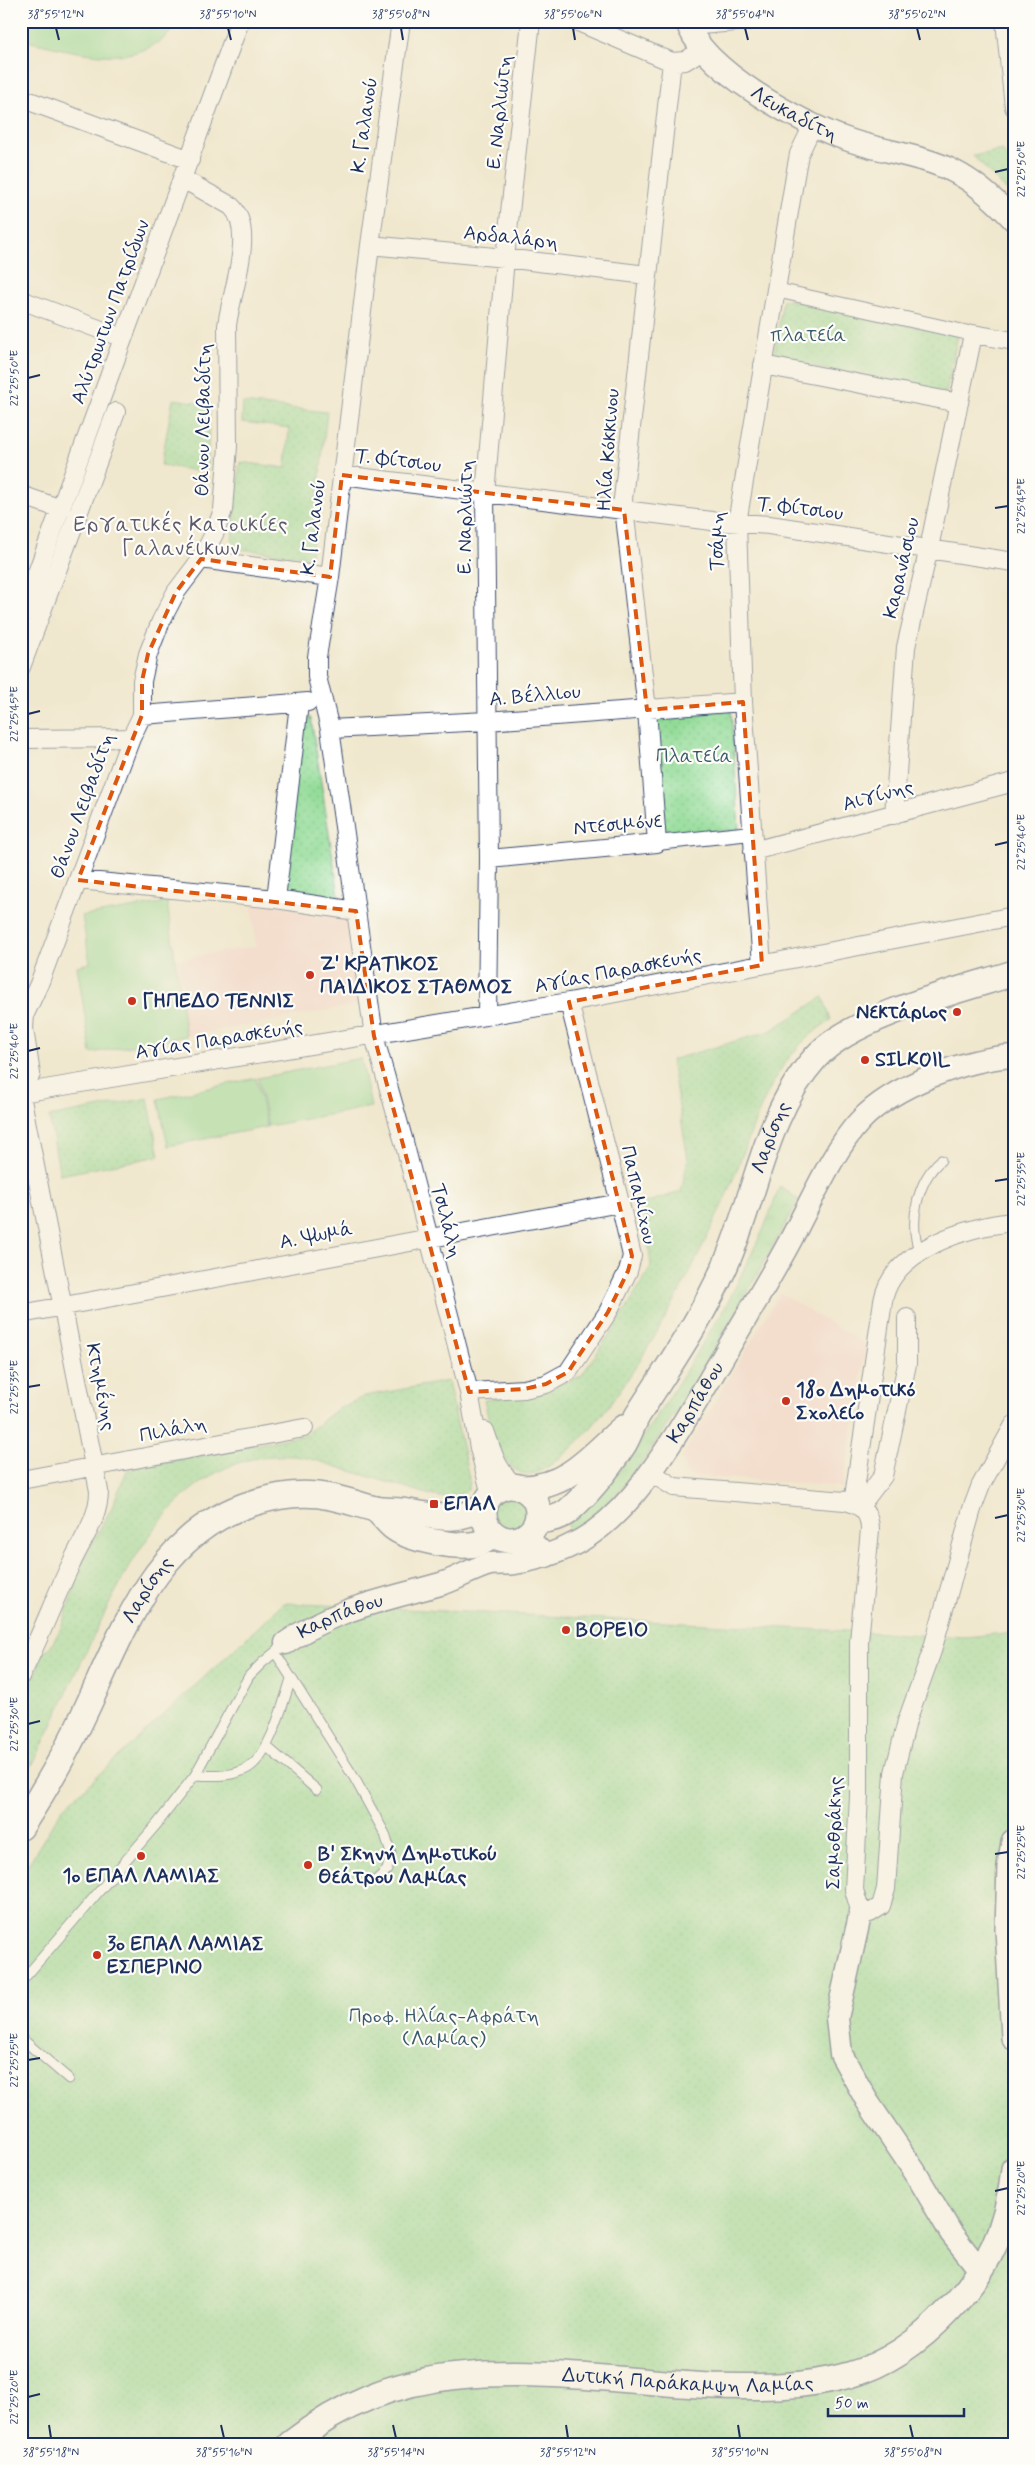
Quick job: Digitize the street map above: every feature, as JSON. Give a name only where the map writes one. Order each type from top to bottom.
[{"type":"main road","name":"Λαρίσης","points":[[376,1509],[394,1528],[411,1536],[452,1544],[477,1544],[516,1533],[565,1513],[599,1479],[625,1442],[638,1415],[688,1337],[714,1290],[738,1231],[777,1120],[815,1059],[830,1044],[890,1013],[1014,973]]},
{"type":"main road","name":"Λαρίσης","points":[[519,1487],[551,1485],[575,1472],[638,1415]]},
{"type":"main road","points":[[502,1487],[519,1487],[531,1494],[536,1502],[516,1533],[485,1522],[488,1501],[502,1487]]},
{"type":"main road","name":"Λαρίσης","points":[[23,1822],[70,1742],[149,1584],[173,1552],[191,1534],[226,1512],[284,1495],[322,1495],[376,1509],[392,1509],[430,1517],[452,1518],[472,1514],[488,1501]]},
{"type":"main road","points":[[1014,1842],[1009,1873],[1008,1928],[1014,2036]]},
{"type":"main road","name":"Δυτική Παράκαμψη Λαμίας","points":[[290,2444],[324,2419],[353,2403],[407,2385],[459,2376],[547,2375],[764,2388],[802,2385],[842,2377],[884,2361],[909,2346],[958,2301],[980,2270],[1001,2234],[1011,2195],[1014,2169]]},
{"type":"street","name":"Αλύτρωτων Πατρίδων","points":[[21,616],[240,21]]},
{"type":"street","name":"Κ. Γαλανού","points":[[374,1036],[330,729],[317,677],[317,657],[330,577],[370,245],[401,21]]},
{"type":"street","name":"Ε. Ναρλιώτη","points":[[487,1016],[489,859],[485,494],[505,258],[531,21]]},
{"type":"street","points":[[576,21],[672,62],[684,61],[702,50],[688,24],[748,21]]},
{"type":"street","points":[[1005,21],[1014,107]]},
{"type":"street","name":"Λευκαδίτη","points":[[702,50],[747,86],[792,115],[850,141],[953,171],[984,192],[1014,220]]},
{"type":"street","name":"Ηλία Κόκκινου","points":[[657,843],[647,710],[624,510],[625,474],[672,62]]},
{"type":"street","points":[[21,98],[190,160]]},
{"type":"street","name":"Τσάμη","points":[[762,965],[743,702],[737,523],[799,154],[813,125]]},
{"type":"street","name":"Θάνου Λειβαδίτη","points":[[21,1094],[31,1074],[23,1015],[39,984],[131,738],[142,715],[142,681],[148,654],[176,592],[201,559],[215,532],[223,510],[228,446],[227,326],[243,239],[240,218],[237,212],[223,201],[183,179]]},
{"type":"street","name":"Αρδαλάρη","points":[[370,245],[505,258],[647,275]]},
{"type":"street","points":[[776,290],[973,334],[1014,341]]},
{"type":"street","points":[[21,300],[123,338]]},
{"type":"street","name":"Καρανάσιου","points":[[894,815],[906,647],[929,548],[973,334]]},
{"type":"street","points":[[763,365],[959,403]]},
{"type":"street","points":[[21,667],[116,412]]},
{"type":"street","name":"Τ. Φίτσιου","points":[[342,475],[485,494],[737,523],[929,548],[1014,562]]},
{"type":"street","points":[[21,495],[61,509]]},
{"type":"street","points":[[201,559],[330,577]]},
{"type":"street","points":[[142,715],[299,704],[322,698]]},
{"type":"street","name":"Α. Βέλλιου","points":[[330,729],[487,721],[743,702]]},
{"type":"street","points":[[276,899],[299,704]]},
{"type":"street","points":[[21,739],[131,738]]},
{"type":"street","name":"Αιγίνης","points":[[753,851],[1014,782]]},
{"type":"street","name":"Ντεσιμόνε","points":[[489,859],[751,833]]},
{"type":"street","points":[[78,880],[276,899],[356,911]]},
{"type":"street","name":"Αγίας Παρασκευής","points":[[21,1094],[569,1002],[1014,916]]},
{"type":"street","name":"Παπαμίχου","points":[[469,1392],[502,1392],[546,1384],[558,1379],[574,1365],[608,1312],[628,1271],[632,1256],[569,1002]]},
{"type":"street","name":"Τσιλάλη","points":[[374,1036],[475,1418]]},
{"type":"street","name":"Καρπάθου","points":[[281,1647],[303,1631],[348,1610],[398,1594],[445,1582],[491,1564],[512,1563],[565,1550],[596,1531],[625,1504],[650,1472],[695,1404],[764,1289],[836,1157],[858,1123],[885,1101],[921,1081],[971,1063],[1014,1056]]},
{"type":"street","name":"Κτημένης","points":[[21,1094],[99,1491],[96,1516],[26,1654],[21,1675]]},
{"type":"street","name":"Α. Ψωμά","points":[[21,1314],[428,1236],[620,1202]]},
{"type":"street","points":[[857,1504],[884,1294],[890,1279],[920,1253],[940,1242],[974,1228],[1014,1222]]},
{"type":"street","points":[[857,1504],[883,1476],[907,1364],[907,1318]]},
{"type":"street","points":[[475,1418],[484,1429],[496,1465],[503,1475],[519,1487]]},
{"type":"street","points":[[475,1418],[488,1501]]},
{"type":"street","name":"Σαμοθράκης","points":[[857,1504],[868,1516],[870,1530],[862,1588],[858,1664],[859,1796],[854,1890],[856,1904],[861,1911],[870,1913],[877,1910],[884,1900],[888,1871],[894,1773],[907,1720],[934,1645],[972,1509],[981,1485],[1014,1424]]},
{"type":"street","name":"Πιλάλη","points":[[21,1480],[304,1428]]},
{"type":"street","points":[[650,1472],[674,1487],[857,1504]]},
{"type":"street","points":[[491,1564],[516,1533],[546,1556]]},
{"type":"street","points":[[861,1911],[837,2018],[841,2054],[867,2101],[915,2172],[951,2233],[980,2270]]},
{"type":"lane","points":[[920,1253],[914,1233],[919,1198],[929,1172],[941,1160]]},
{"type":"lane","points":[[21,1982],[157,1824],[195,1775],[250,1676],[281,1647],[291,1679],[355,1779],[385,1834],[391,1854],[386,1870],[375,1881]]},
{"type":"lane","points":[[195,1775],[220,1776],[239,1772],[257,1760],[266,1746],[291,1679]]},
{"type":"lane","points":[[266,1746],[317,1790]]},
{"type":"lane","points":[[21,2038],[70,2079]]},
{"type":"highlighted area","points":[[342,475],[624,510],[647,710],[743,702],[762,965],[569,1002],[632,1256],[628,1271],[608,1312],[568,1372],[546,1384],[524,1389],[469,1392],[374,1036],[356,911],[78,880],[142,715],[142,681],[148,654],[176,592],[201,559],[330,577]]},
{"type":"shaded area","name":"Ζ' ΚΡΑΤΙΚΟΣ ΠΑΙΔΙΚΟΣ ΣΤΑΘΜΟΣ","points":[[251,900],[354,909],[362,1004],[186,1036],[176,960],[256,946]]},
{"type":"shaded area","name":"18ο Δημοτικό Σχολείο","points":[[780,1293],[866,1345],[843,1487],[686,1475],[682,1457]]},
{"type":"green space","points":[[21,21],[181,21],[164,38],[146,49],[127,54],[107,55],[86,53],[21,40]]},
{"type":"green space","points":[[1002,150],[1009,161],[1012,172],[1014,198],[973,156]]},
{"type":"green space","name":"πλατεία","points":[[783,299],[958,335],[946,393],[773,359]]},
{"type":"green space","points":[[173,399],[210,404],[207,473],[161,465]]},
{"type":"green space","points":[[243,403],[327,412],[311,557],[238,549],[232,541],[240,462],[286,468],[289,428],[242,422]]},
{"type":"green space","name":"Πλατεία","points":[[731,710],[739,830],[660,835],[652,716]]},
{"type":"green space","points":[[302,717],[311,718],[339,897],[336,903],[291,897],[283,885]]},
{"type":"green space","name":"ΓΗΠΕΔΟ ΤΕΝΝΙΣ","points":[[167,902],[186,1036],[91,1053],[77,966],[90,963],[82,916]]},
{"type":"green space","points":[[823,997],[831,1020],[810,1036],[793,1053],[779,1072],[758,1115],[731,1184],[698,1256],[675,1301],[648,1347],[620,1390],[590,1429],[560,1458],[531,1475],[519,1472],[510,1466],[497,1446],[484,1400],[536,1393],[581,1376],[620,1319],[651,1266],[644,1203],[681,1192],[688,1159],[671,1060],[770,1031]]},
{"type":"green space","name":"ΓΗΠΕΔΟ ΤΕΝΝΙΣ","points":[[361,1058],[371,1107],[268,1126],[258,1078]]},
{"type":"green space","points":[[256,1078],[267,1127],[168,1146],[158,1099]]},
{"type":"green space","points":[[148,1098],[159,1156],[60,1175],[49,1117]]},
{"type":"green space","points":[[780,1186],[799,1200],[692,1386],[656,1442],[622,1489],[592,1520],[569,1529],[568,1524],[617,1474],[667,1401],[728,1302],[764,1228]]},
{"type":"green space","points":[[448,1381],[469,1478],[468,1490],[460,1495],[448,1497],[434,1496],[313,1460],[292,1456],[253,1459],[218,1472],[188,1492],[162,1519],[120,1583],[21,1787],[21,1720],[25,1688],[36,1674],[42,1654],[50,1648],[61,1628],[84,1558],[112,1507],[127,1470],[304,1435],[338,1409],[365,1396]]},
{"type":"green space","points":[[515,1494],[522,1497],[528,1503],[531,1514],[530,1522],[522,1531],[515,1534],[507,1534],[500,1531],[492,1522],[491,1510],[494,1503],[503,1495]]},
{"type":"green space","name":"Προφ. Ηλίας-Αφράτη (Λαμίας)","points":[[284,1603],[966,1637],[1014,1632],[1014,2444],[21,2444],[21,1876],[62,1809]]},
{"type":"place","name":"Ζ' ΚΡΑΤΙΚΟΣ ΠΑΙΔΙΚΟΣ ΣΤΑΘΜΟΣ","points":[[310,975]]},
{"type":"place","name":"ΓΗΠΕΔΟ ΤΕΝΝΙΣ","points":[[132,1001]]},
{"type":"place","name":"Νεκτάριος","points":[[957,1012]]},
{"type":"place","name":"SILKOIL","points":[[865,1060]]},
{"type":"place","name":"18ο Δημοτικό Σχολείο","points":[[786,1401]]},
{"type":"place","name":"ΕΠΑΛ","points":[[434,1504]]},
{"type":"place","name":"ΒΟΡΕΙΟ","points":[[566,1630]]},
{"type":"place","name":"1ο ΕΠΑΛ ΛΑΜΙΑΣ","points":[[141,1856]]},
{"type":"place","name":"Β' Σκηνή Δημοτικού Θεάτρου Λαμίας","points":[[308,1865]]},
{"type":"place","name":"3ο ΕΠΑΛ ΛΑΜΙΑΣ ΕΣΠΕΡΙΝΟ","points":[[97,1955]]},
{"type":"district","name":"Εργατικές Κατοικίες Γαλανέικων","points":[[181,537]]}]
